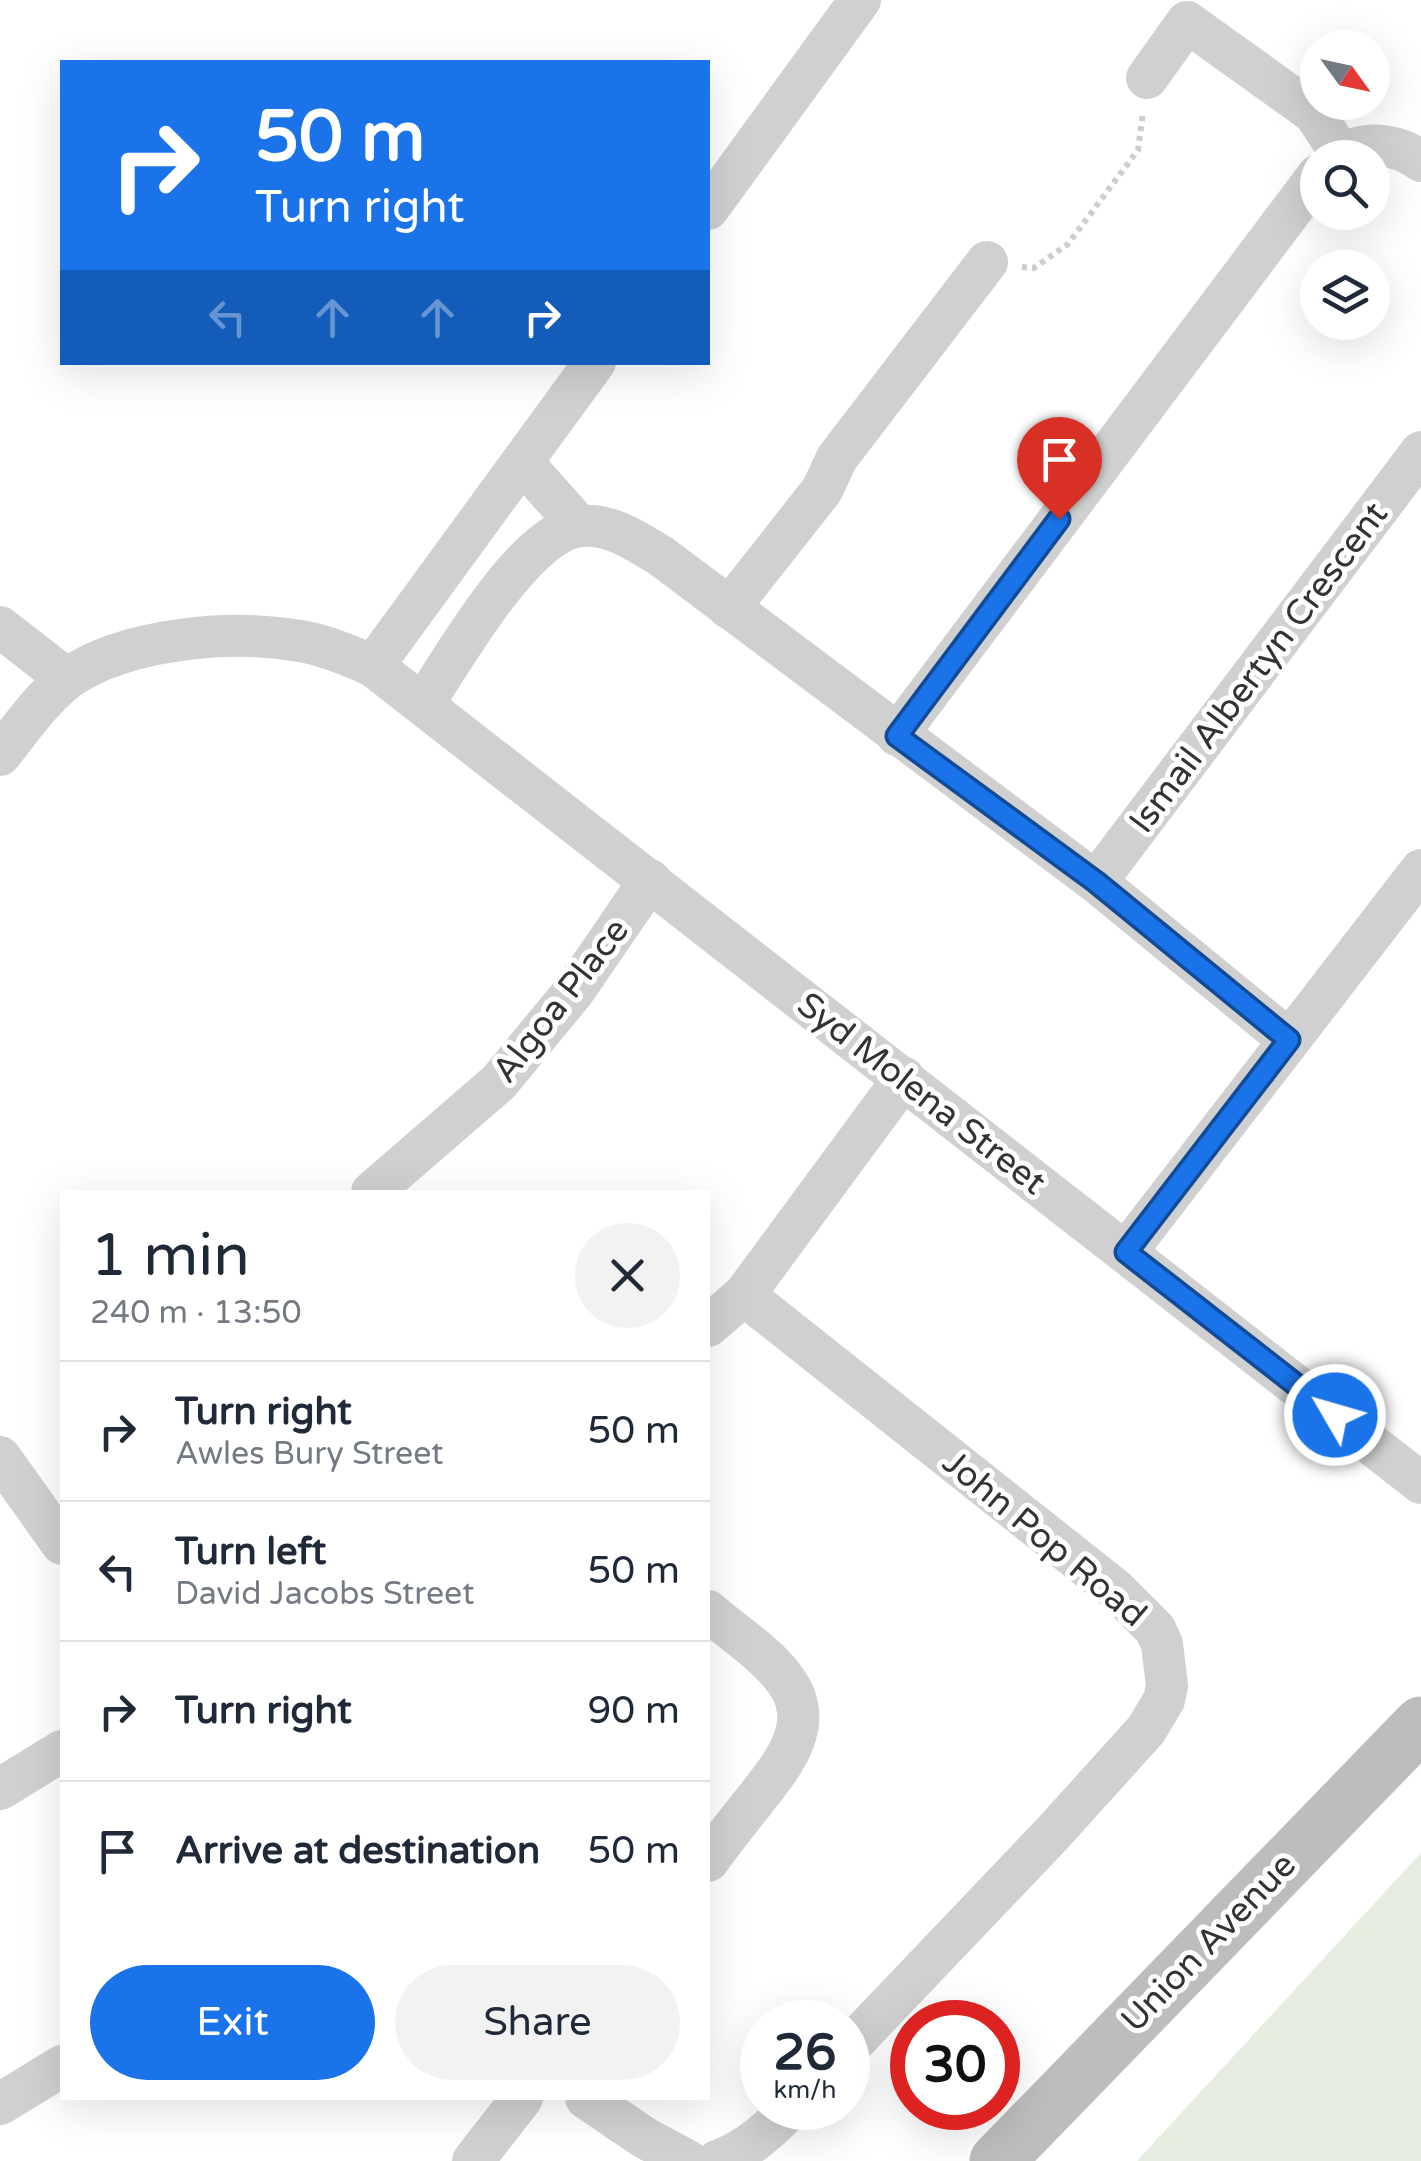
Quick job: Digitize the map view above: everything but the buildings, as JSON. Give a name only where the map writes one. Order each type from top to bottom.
[{"type":"street","points":[[710,206],[860,0]]},
{"type":"street","points":[[1147,78],[1187,22],[1314,113],[1324,140]]},
{"type":"street","points":[[1390,146],[1405,149],[1421,161]]},
{"type":"street","points":[[897,736],[1300,204]]},
{"type":"street","points":[[729,608],[822,490],[837,458],[987,262]]},
{"type":"street","points":[[373,666],[593,365]]},
{"type":"street","name":"Ismail Albertyn Crescent","points":[[1096,882],[1421,452]]},
{"type":"street","points":[[522,462],[579,526]]},
{"type":"street","points":[[424,703],[493,598],[541,546],[579,526],[608,528],[633,539],[729,608],[1096,882],[1289,1040]]},
{"type":"street","points":[[0,627],[67,680],[0,754]]},
{"type":"street","name":"Syd Molena Street","points":[[67,680],[107,658],[150,646],[257,635],[340,651],[373,666],[1421,1483]]},
{"type":"street","points":[[1126,1252],[1421,870]]},
{"type":"street","name":"Algoa Place","points":[[374,1190],[500,1082],[574,991],[650,880]]},
{"type":"street","points":[[710,1324],[744,1295],[904,1078]]},
{"type":"street","name":"John Pop Road","points":[[744,1295],[1116,1590],[1155,1629],[1166,1662],[1164,1700],[1146,1730],[870,2025]]},
{"type":"street","points":[[2,1463],[50,1494],[60,1536]]},
{"type":"street","points":[[710,1613],[780,1673],[792,1688],[799,1709],[791,1752],[710,1858]]},
{"type":"street","name":"Union Avenue","points":[[997,2161],[1421,1724]]},
{"type":"street","points":[[0,1789],[60,1752]]},
{"type":"street","points":[[0,2104],[60,2067]]},
{"type":"street","points":[[473,2161],[520,2100]]},
{"type":"street","points":[[589,2100],[688,2161]]},
{"type":"street","points":[[717,2161],[767,2130]]},
{"type":"path","points":[[987,262],[1034,268],[1068,244],[1138,150],[1147,78]]},
{"type":"shaded area","points":[[1421,1853],[1421,2161],[1137,2161],[1395,1881]]},
{"type":"route","points":[[1059,519],[897,736],[1096,882],[1289,1040],[1126,1252],[1335,1415]]}]
